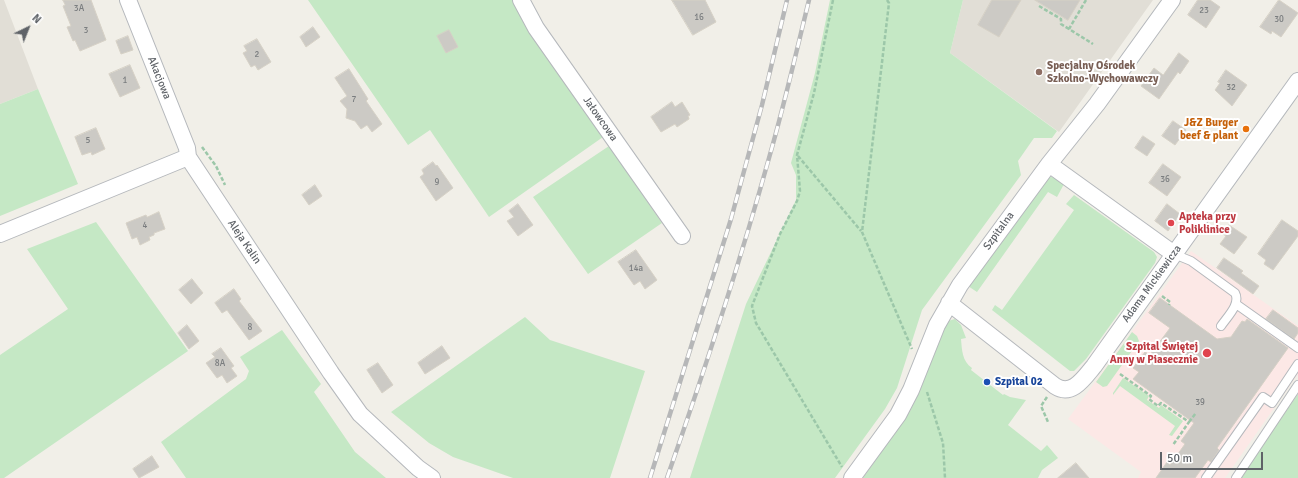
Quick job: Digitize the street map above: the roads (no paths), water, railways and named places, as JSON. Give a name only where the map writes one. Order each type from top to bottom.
[{"type":"street","name":"Akacjowa","points":[[128,0],[188,152]]},
{"type":"street","name":"Jałowcowa","points":[[521,0],[536,28],[682,236]]},
{"type":"street","name":"Szpitalna","points":[[848,475],[898,415],[911,390],[937,325],[949,302],[1049,164],[1097,104],[1172,0]]},
{"type":"street","name":"Adama Mickiewicza","points":[[949,302],[1053,390],[1072,388],[1083,379],[1298,81]]},
{"type":"street","points":[[0,234],[188,152]]},
{"type":"street","name":"Aleja Kalin","points":[[188,152],[331,374],[360,414],[418,468],[432,478]]},
{"type":"street","points":[[1049,164],[1174,254]]},
{"type":"lane","points":[[1174,254],[1190,260],[1234,291],[1237,297],[1236,304],[1221,326]]},
{"type":"lane","points":[[1236,304],[1298,348]]},
{"type":"lane","points":[[1206,478],[1263,397],[1272,403],[1298,364]]},
{"type":"lane","points":[[1236,478],[1298,385]]},
{"type":"railway","points":[[650,478],[731,219],[762,105],[787,0]]},
{"type":"railway","points":[[667,478],[708,359],[746,239],[780,119],[809,0]]},
{"type":"place","name":"Specjalny Ośrodek Szkolno-Wychowawczy","points":[[1039,72]]},
{"type":"place","name":"J&Z Burger beef & plant","points":[[1246,129]]},
{"type":"place","name":"Apteka przy Poliklinice","points":[[1171,223]]},
{"type":"place","name":"Szpital Świętej Anny w Piasecznie","points":[[1207,353]]},
{"type":"place","name":"Szpital 02","points":[[987,382]]}]
